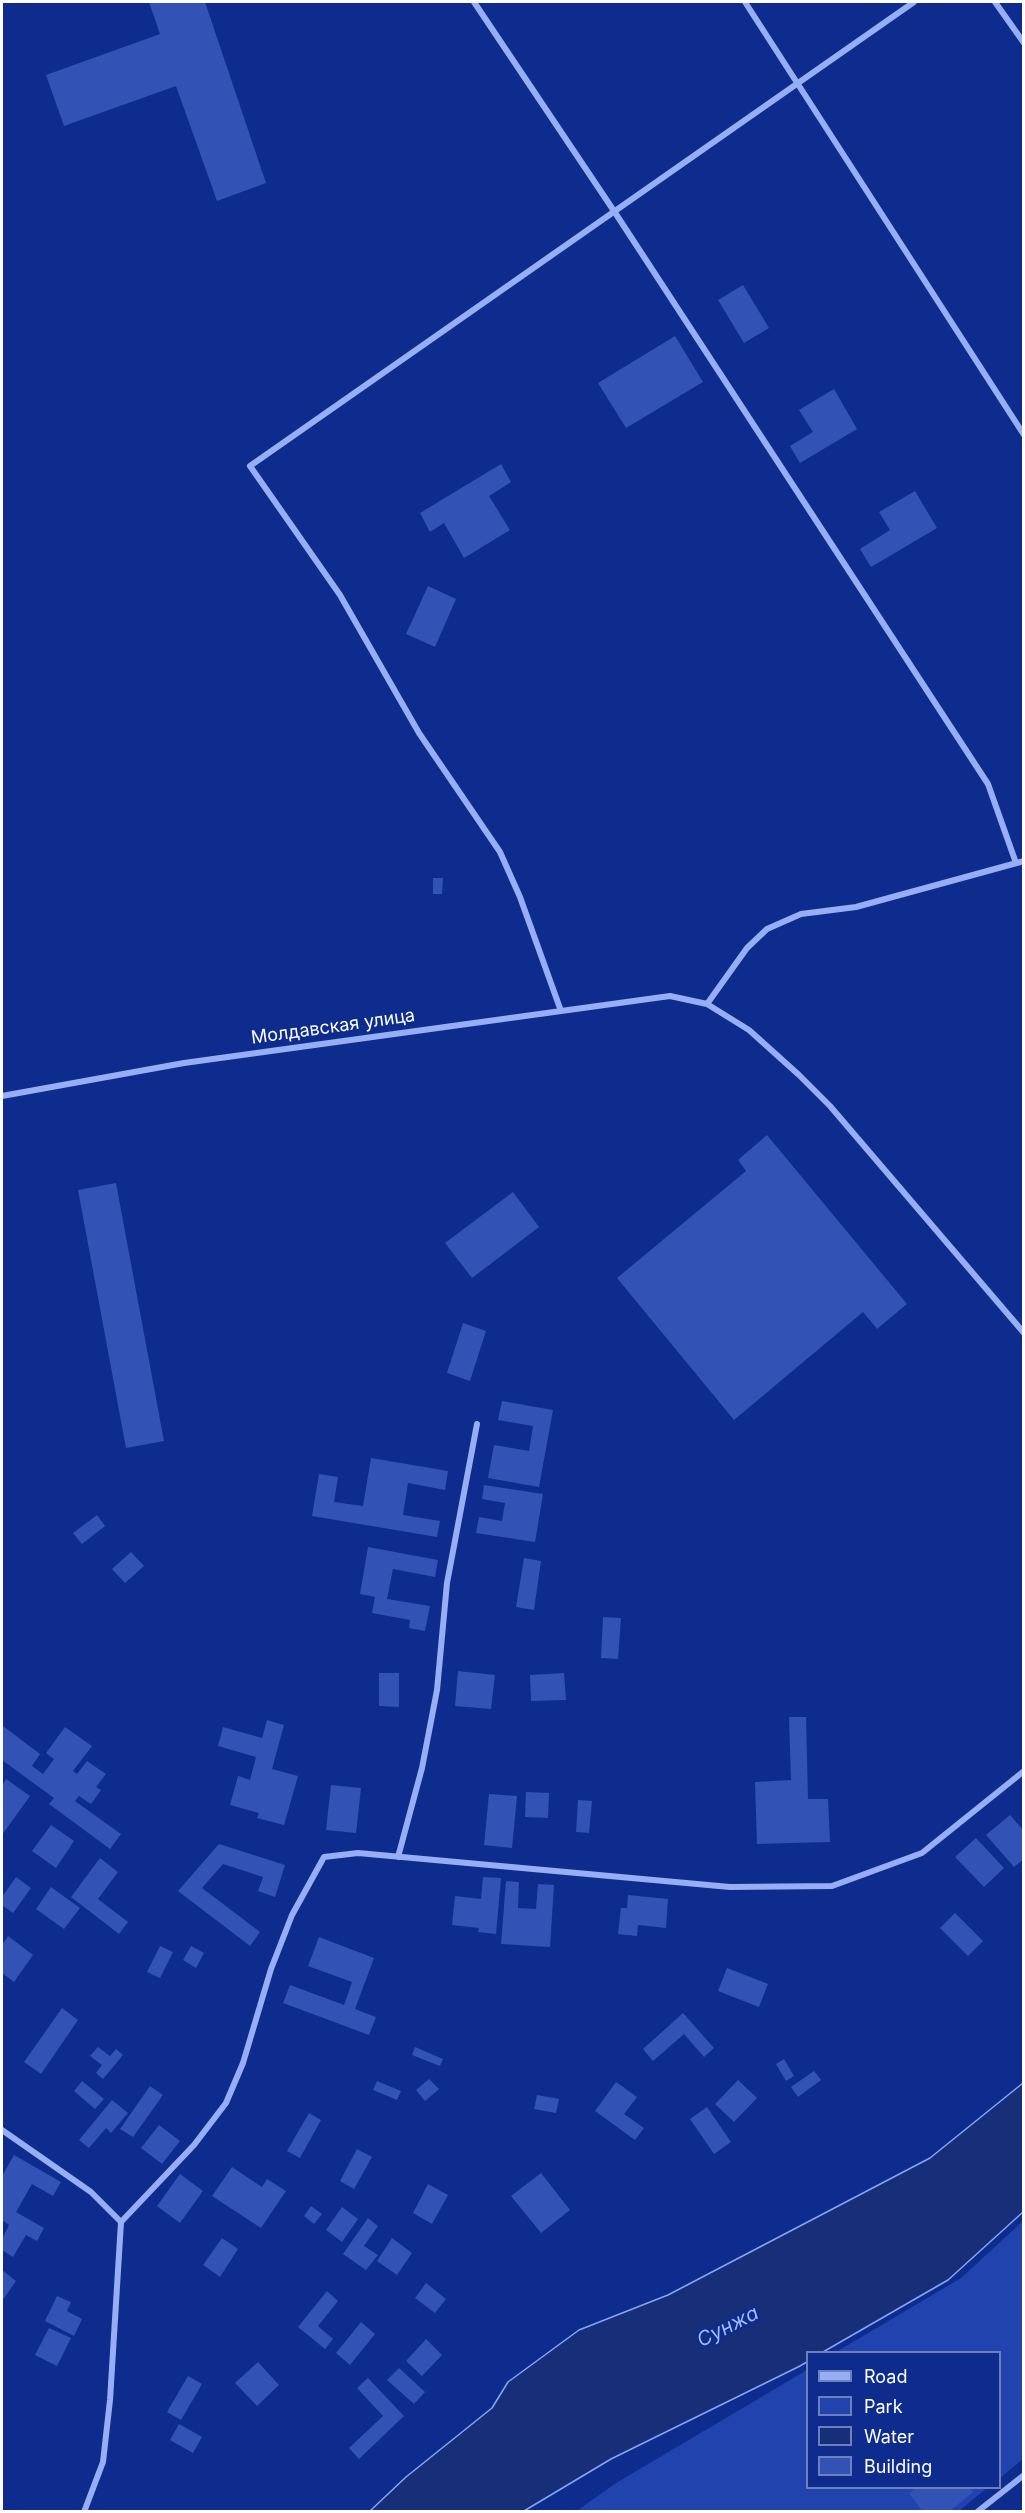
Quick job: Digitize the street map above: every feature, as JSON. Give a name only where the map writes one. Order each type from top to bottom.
[{"type":"street","points":[[474,2],[614,211],[988,784],[1016,863]]},
{"type":"street","points":[[745,2],[799,82],[1023,435]]},
{"type":"street","points":[[561,1011],[520,897],[500,852],[419,733],[340,595],[250,466],[914,2]]},
{"type":"street","points":[[995,2],[1023,43]]},
{"type":"street","points":[[1023,861],[856,906],[801,914],[767,929],[747,948],[707,1004],[749,1030],[830,1106],[1023,1333]]},
{"type":"street","name":"Молдавская улица","points":[[2,1096],[184,1063],[670,996],[707,1004]]},
{"type":"street","points":[[398,1857],[422,1768],[437,1690],[447,1584],[477,1424]]},
{"type":"street","points":[[84,2511],[103,2462],[111,2400],[121,2222],[194,2145],[226,2103],[243,2063],[272,1969],[292,1915],[324,1857],[358,1853],[730,1887],[832,1886],[922,1853],[1023,1771]]},
{"type":"street","points":[[2,2130],[91,2192],[121,2222]]},
{"type":"street","points":[[977,2511],[1023,2475]]},
{"type":"green space","points":[[1023,2221],[1023,2459],[1001,2477],[1001,2351],[838,2351],[961,2278]]},
{"type":"green space","points":[[806,2371],[806,2489],[986,2489],[959,2511],[575,2512],[616,2483]]},
{"type":"water","name":"Сунжа","points":[[1023,2083],[1023,2212],[948,2280],[825,2351],[806,2351],[806,2363],[611,2459],[524,2511],[370,2511],[406,2477],[492,2408],[508,2382],[579,2330],[668,2295],[930,2158]]},
{"type":"building","points":[[149,2],[205,2],[266,183],[217,201],[176,86],[64,126],[46,75],[160,34]]},
{"type":"building","points":[[743,285],[769,328],[744,343],[718,300]]},
{"type":"building","points":[[675,336],[703,382],[626,428],[598,383]]},
{"type":"building","points":[[834,389],[857,429],[800,463],[790,446],[813,432],[799,410]]},
{"type":"building","points":[[501,464],[511,482],[489,496],[510,530],[464,558],[444,523],[430,532],[420,513]]},
{"type":"building","points":[[915,491],[937,528],[871,567],[860,549],[890,530],[879,512]]},
{"type":"building","points":[[428,586],[456,599],[435,647],[406,634]]},
{"type":"building","points":[[433,878],[443,878],[442,894],[433,894]]},
{"type":"building","points":[[767,1135],[907,1304],[877,1329],[863,1312],[734,1420],[617,1278],[746,1171],[738,1160]]},
{"type":"building","points":[[116,1183],[164,1441],[126,1448],[78,1190]]},
{"type":"building","points":[[513,1192],[539,1227],[472,1278],[445,1243]]},
{"type":"building","points":[[463,1323],[486,1331],[470,1381],[447,1373]]},
{"type":"building","points":[[502,1401],[553,1410],[539,1487],[488,1478],[494,1445],[529,1451],[533,1426],[498,1420]]},
{"type":"building","points":[[371,1458],[448,1471],[445,1490],[408,1483],[403,1515],[440,1521],[437,1537],[312,1516],[319,1474],[338,1477],[334,1502],[363,1506]]},
{"type":"building","points":[[484,1485],[543,1494],[535,1542],[476,1533],[479,1517],[502,1521],[505,1503],[482,1499]]},
{"type":"building","points":[[97,1515],[105,1526],[82,1544],[73,1533]]},
{"type":"building","points":[[368,1547],[438,1560],[435,1577],[393,1569],[387,1599],[430,1606],[425,1631],[409,1628],[410,1620],[372,1613],[375,1597],[360,1594]]},
{"type":"building","points":[[131,1552],[144,1566],[125,1583],[112,1569]]},
{"type":"building","points":[[524,1558],[541,1561],[534,1610],[516,1607]]},
{"type":"building","points":[[603,1617],[621,1618],[618,1659],[601,1658]]},
{"type":"building","points":[[458,1671],[495,1675],[491,1709],[455,1706]]},
{"type":"building","points":[[379,1673],[399,1673],[399,1707],[379,1706]]},
{"type":"building","points":[[564,1673],[566,1700],[531,1701],[530,1675]]},
{"type":"building","points":[[789,1717],[806,1717],[808,1799],[828,1799],[830,1842],[757,1844],[755,1782],[791,1780]]},
{"type":"building","points":[[267,1720],[284,1725],[272,1769],[298,1776],[284,1825],[257,1818],[259,1813],[230,1805],[238,1776],[250,1780],[256,1757],[218,1746],[223,1727],[262,1738]]},
{"type":"building","points":[[3,1726],[40,1754],[32,1766],[43,1774],[54,1759],[46,1753],[65,1727],[92,1746],[73,1771],[77,1774],[87,1761],[106,1774],[96,1787],[101,1790],[91,1804],[79,1796],[75,1801],[121,1834],[110,1849],[49,1804],[54,1798],[2,1760]]},
{"type":"building","points":[[6,1779],[30,1796],[2,1835],[2,1786]]},
{"type":"building","points":[[331,1785],[361,1788],[356,1833],[326,1830]]},
{"type":"building","points":[[526,1792],[549,1793],[548,1818],[525,1817]]},
{"type":"building","points":[[489,1794],[517,1796],[512,1848],[484,1845]]},
{"type":"building","points":[[578,1800],[592,1801],[589,1833],[576,1832]]},
{"type":"building","points":[[1010,1815],[1024,1831],[1024,1859],[1014,1867],[986,1835]]},
{"type":"building","points":[[51,1825],[74,1841],[56,1868],[32,1851]]},
{"type":"building","points":[[976,1838],[1004,1868],[984,1887],[955,1857]]},
{"type":"building","points":[[219,1844],[285,1865],[275,1897],[258,1891],[263,1877],[223,1864],[202,1888],[260,1932],[250,1946],[178,1891]]},
{"type":"building","points":[[100,1858],[118,1872],[98,1899],[128,1922],[119,1934],[71,1897]]},
{"type":"building","points":[[16,1877],[31,1888],[13,1913],[2,1905],[2,1897]]},
{"type":"building","points":[[483,1877],[501,1878],[496,1934],[478,1932],[479,1928],[452,1925],[455,1896],[481,1899]]},
{"type":"building","points":[[506,1881],[519,1882],[518,1908],[536,1909],[538,1884],[554,1885],[550,1947],[501,1944]]},
{"type":"building","points":[[51,1887],[80,1908],[64,1929],[36,1909]]},
{"type":"building","points":[[628,1895],[668,1899],[666,1928],[638,1925],[637,1936],[618,1934],[621,1908],[627,1908]]},
{"type":"building","points":[[955,1913],[983,1941],[968,1956],[940,1928]]},
{"type":"building","points":[[8,1936],[33,1955],[14,1982],[2,1973],[2,1945]]},
{"type":"building","points":[[319,1937],[374,1958],[355,2009],[376,2017],[369,2035],[283,2003],[290,1985],[344,2005],[352,1982],[308,1966]]},
{"type":"building","points":[[160,1946],[173,1952],[160,1978],[147,1972]]},
{"type":"building","points":[[191,1946],[204,1953],[196,1968],[183,1960]]},
{"type":"building","points":[[727,1968],[768,1984],[759,2007],[718,1991]]},
{"type":"building","points":[[62,2008],[78,2020],[41,2074],[24,2062]]},
{"type":"building","points":[[683,2013],[714,2048],[704,2057],[684,2034],[653,2061],[643,2049]]},
{"type":"building","points":[[98,2047],[110,2056],[116,2049],[123,2055],[103,2079],[96,2073],[102,2065],[90,2056]]},
{"type":"building","points":[[415,2047],[443,2059],[440,2066],[412,2055]]},
{"type":"building","points":[[784,2059],[794,2076],[786,2081],[776,2064]]},
{"type":"building","points":[[814,2071],[821,2080],[798,2097],[791,2087]]},
{"type":"building","points":[[429,2079],[439,2089],[425,2101],[416,2090]]},
{"type":"building","points":[[738,2080],[757,2098],[734,2122],[715,2104]]},
{"type":"building","points":[[82,2081],[104,2099],[95,2109],[74,2091]]},
{"type":"building","points":[[377,2081],[401,2091],[397,2100],[373,2090]]},
{"type":"building","points":[[616,2082],[637,2097],[624,2114],[644,2128],[635,2140],[595,2111]]},
{"type":"building","points":[[150,2086],[163,2095],[133,2137],[120,2129]]},
{"type":"building","points":[[537,2095],[559,2099],[556,2113],[534,2109]]},
{"type":"building","points":[[112,2100],[128,2113],[111,2133],[106,2128],[89,2148],[79,2140]]},
{"type":"building","points":[[707,2107],[731,2142],[714,2154],[690,2119]]},
{"type":"building","points":[[309,2113],[321,2120],[300,2158],[287,2151]]},
{"type":"building","points":[[159,2125],[180,2141],[162,2164],[141,2148]]},
{"type":"building","points":[[357,2149],[372,2157],[354,2189],[340,2181]]},
{"type":"building","points":[[14,2155],[61,2182],[53,2196],[32,2184],[16,2212],[44,2228],[37,2241],[26,2235],[13,2257],[2,2250],[2,2239],[9,2225],[2,2220],[2,2176]]},
{"type":"building","points":[[232,2167],[262,2187],[267,2179],[286,2191],[261,2228],[212,2196]]},
{"type":"building","points":[[541,2173],[570,2210],[541,2233],[511,2196]]},
{"type":"building","points":[[180,2174],[203,2191],[180,2223],[157,2206]]},
{"type":"building","points":[[428,2184],[448,2195],[432,2224],[413,2213]]},
{"type":"building","points":[[311,2206],[322,2214],[314,2224],[304,2216]]},
{"type":"building","points":[[342,2207],[358,2219],[342,2242],[326,2230]]},
{"type":"building","points":[[368,2218],[378,2226],[364,2246],[378,2255],[366,2270],[343,2254]]},
{"type":"building","points":[[222,2238],[238,2249],[220,2277],[203,2265]]},
{"type":"building","points":[[392,2238],[412,2253],[397,2275],[377,2261]]},
{"type":"building","points":[[2,2270],[16,2281],[2,2301]]},
{"type":"building","points":[[426,2283],[446,2299],[435,2313],[415,2298]]},
{"type":"building","points":[[327,2291],[338,2301],[318,2326],[333,2339],[325,2349],[298,2327]]},
{"type":"building","points":[[57,2296],[71,2302],[67,2311],[82,2319],[74,2336],[45,2321]]},
{"type":"building","points":[[361,2322],[375,2334],[350,2365],[336,2353]]},
{"type":"building","points":[[49,2328],[71,2338],[57,2366],[35,2355]]},
{"type":"building","points":[[426,2339],[442,2355],[422,2376],[406,2361]]},
{"type":"building","points":[[258,2362],[279,2385],[257,2406],[235,2383]]},
{"type":"building","points":[[399,2368],[425,2392],[414,2404],[387,2380]]},
{"type":"building","points":[[188,2376],[202,2384],[181,2420],[167,2412]]},
{"type":"building","points":[[368,2378],[404,2416],[359,2459],[349,2448],[383,2416],[357,2388]]},
{"type":"building","points":[[179,2424],[202,2437],[193,2453],[170,2440]]},
{"type":"building","points":[[915,2489],[970,2489],[973,2492],[949,2512],[923,2512],[909,2493]]}]
